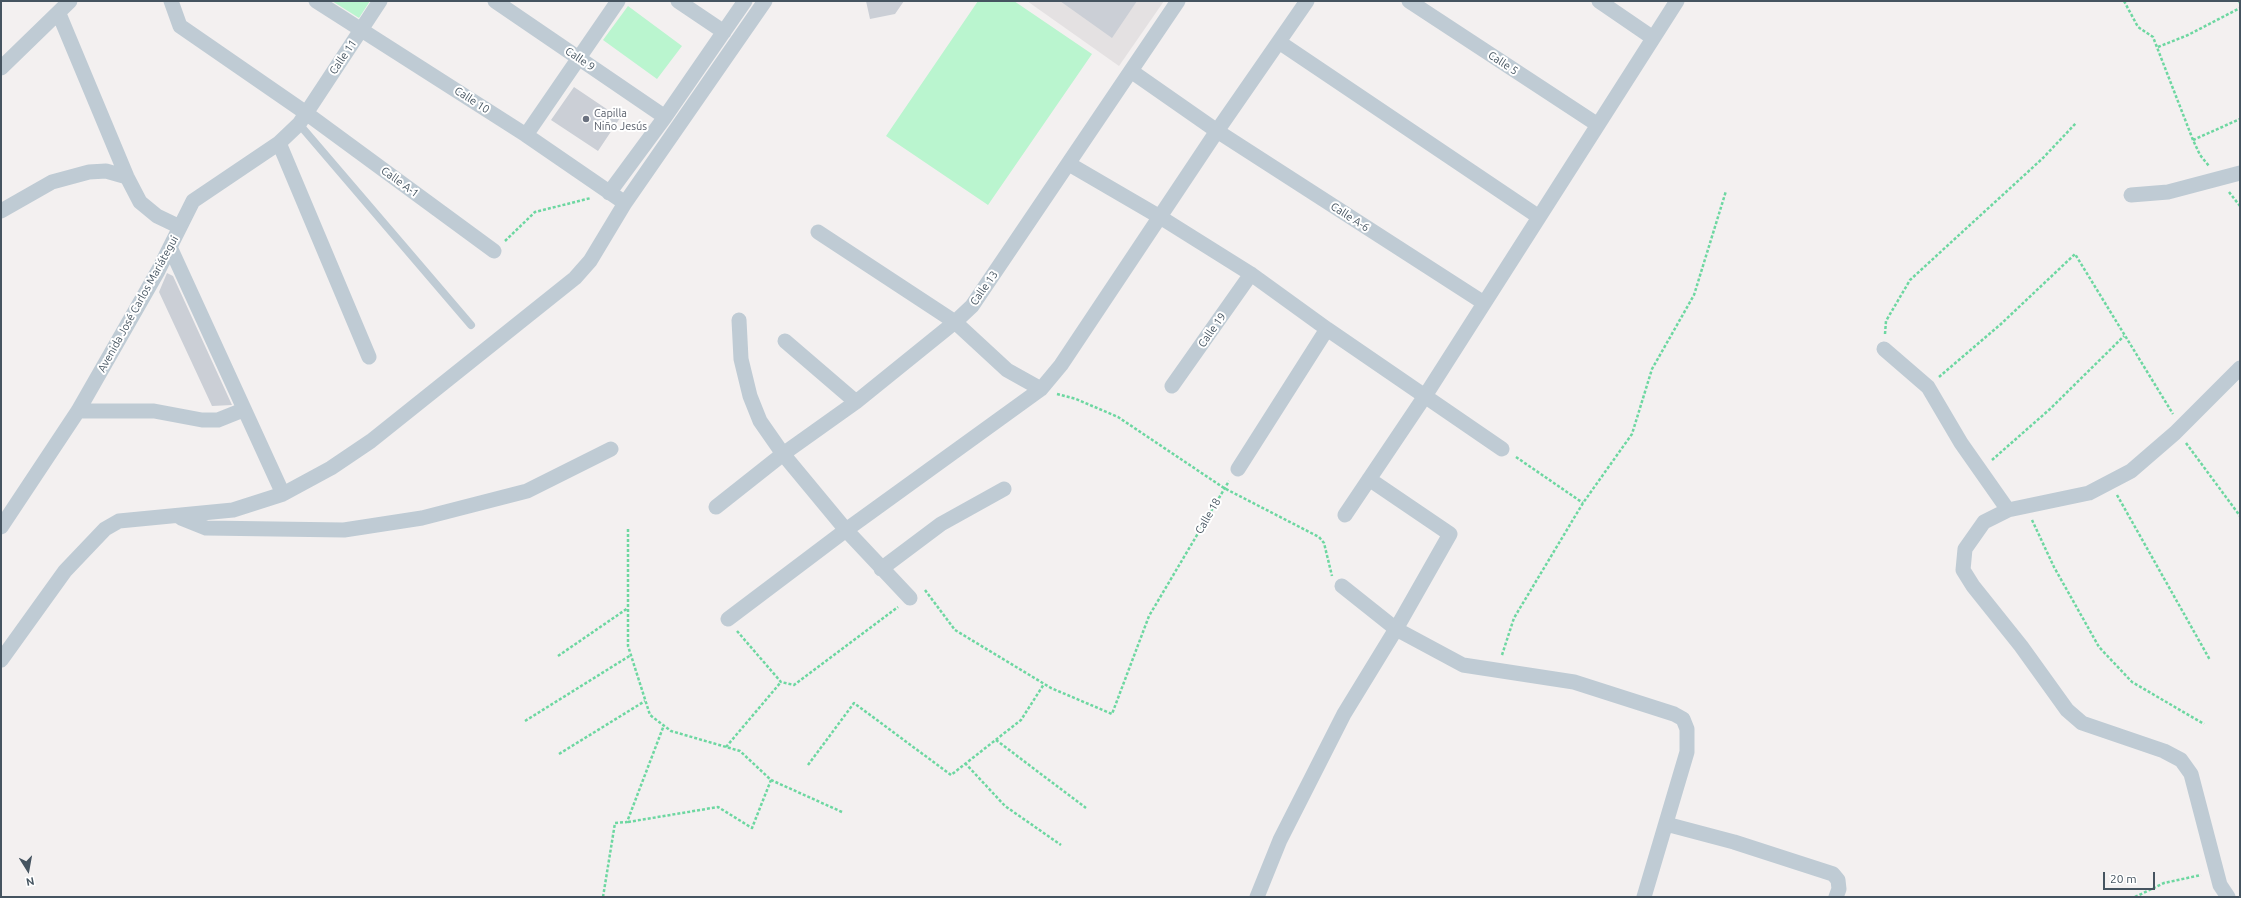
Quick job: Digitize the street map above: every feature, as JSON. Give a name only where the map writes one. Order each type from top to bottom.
[{"type":"street","points":[[1,68],[59,14],[70,1]]},
{"type":"street","name":"Calle A-1","points":[[171,1],[180,26],[302,119],[494,251]]},
{"type":"street","name":"Calle 10","points":[[316,1],[526,135],[608,193],[625,203]]},
{"type":"street","name":"Calle 11","points":[[302,119],[380,1]]},
{"type":"street","name":"Calle 9","points":[[495,1],[665,117]]},
{"type":"street","points":[[526,135],[618,1]]},
{"type":"street","points":[[678,1],[724,32]]},
{"type":"street","points":[[608,193],[665,117],[745,1]]},
{"type":"street","points":[[1,660],[65,571],[106,529],[119,521],[178,517],[234,510],[283,494],[331,468],[371,441],[575,278],[590,261],[625,203],[764,1]]},
{"type":"street","name":"Calle 13","points":[[716,507],[783,454],[856,402],[955,322],[972,306],[1178,1]]},
{"type":"street","points":[[728,620],[846,530],[1041,389],[1061,365],[1217,131],[1307,1]]},
{"type":"street","name":"Calle 5","points":[[1409,1],[1598,125]]},
{"type":"street","points":[[1599,1],[1653,38]]},
{"type":"street","points":[[1345,515],[1425,396],[1677,1]]},
{"type":"street","points":[[59,14],[127,177],[140,202],[157,216],[180,227]]},
{"type":"street","points":[[1279,42],[1539,217]]},
{"type":"street","name":"Calle A-6","points":[[1131,72],[1217,131],[1484,304]]},
{"type":"street","name":"Avenida José Carlos Mariátegui","points":[[1,526],[78,411],[170,247],[193,201],[279,143],[302,119]]},
{"type":"street","points":[[279,143],[369,357]]},
{"type":"street","points":[[1069,164],[1160,217],[1252,274],[1327,329],[1502,448]]},
{"type":"street","points":[[1,211],[52,182],[81,174],[106,171],[127,177]]},
{"type":"street","points":[[2131,195],[2168,192],[2240,173]]},
{"type":"street","points":[[818,232],[955,322],[1007,370],[1041,389]]},
{"type":"street","points":[[170,247],[243,410],[283,494]]},
{"type":"street","name":"Calle 19","points":[[1172,386],[1252,274]]},
{"type":"street","points":[[739,320],[741,358],[750,396],[760,421],[783,454],[846,530],[881,569],[910,598]]},
{"type":"street","points":[[1238,469],[1327,329]]},
{"type":"street","points":[[785,341],[856,402]]},
{"type":"street","points":[[1884,349],[1928,387],[1980,471],[2008,510]]},
{"type":"street","points":[[2228,897],[2220,885],[2191,774],[2181,760],[2164,751],[2082,723],[2072,714],[1973,586],[1963,570],[1965,549],[1984,522],[2008,510],[2089,493],[2131,471],[2179,428],[2240,368]]},
{"type":"street","points":[[78,411],[154,411],[202,420],[218,420],[243,410]]},
{"type":"street","points":[[178,517],[206,528],[344,530],[422,518],[527,492],[611,449]]},
{"type":"street","points":[[1257,897],[1280,840],[1344,714],[1396,629],[1450,534],[1369,479]]},
{"type":"street","points":[[881,569],[941,524],[1004,489]]},
{"type":"street","points":[[1342,586],[1396,629],[1464,665],[1574,682],[1674,714],[1683,719],[1687,729],[1687,752],[1644,897]]},
{"type":"street","points":[[1666,824],[1734,842],[1833,874],[1838,880],[1839,889],[1836,897]]},
{"type":"lane","points":[[302,119],[471,325]]},
{"type":"path","points":[[2124,1],[2138,27],[2153,37],[2158,47],[2200,155],[2240,206]]},
{"type":"path","points":[[2158,47],[2188,35],[2240,8]]},
{"type":"path","points":[[2193,140],[2240,119]]},
{"type":"path","points":[[1884,349],[1886,321],[1910,280],[2043,158],[2076,123]]},
{"type":"path","points":[[1497,669],[1514,618],[1583,503],[1632,434],[1652,369],[1694,295],[1726,191]]},
{"type":"path","points":[[494,251],[535,212],[608,193]]},
{"type":"path","points":[[1928,387],[2001,324],[2075,254],[2179,428],[2240,516]]},
{"type":"path","points":[[1980,471],[2050,409],[2124,336]]},
{"type":"path","points":[[1041,389],[1076,399],[1118,417],[1224,488],[1320,537],[1324,544],[1332,577],[1342,586]]},
{"type":"path","points":[[1502,448],[1583,503]]},
{"type":"path","name":"Calle 18","points":[[1044,684],[1112,714],[1149,616],[1224,488],[1238,469]]},
{"type":"path","points":[[2110,482],[2210,660]]},
{"type":"path","points":[[2026,506],[2054,567],[2099,647],[2132,682],[2204,724]]},
{"type":"path","points":[[628,529],[628,646],[650,715],[671,731],[740,751],[771,780],[842,812]]},
{"type":"path","points":[[728,620],[781,682],[794,685],[923,588],[955,630],[1044,684],[1021,720],[951,775],[854,703],[808,765]]},
{"type":"path","points":[[558,656],[628,608]]},
{"type":"path","points":[[525,722],[631,655]]},
{"type":"path","points":[[726,747],[781,682]]},
{"type":"path","points":[[559,754],[645,701]]},
{"type":"path","points":[[627,822],[664,725]]},
{"type":"path","points":[[996,740],[1086,808]]},
{"type":"path","points":[[965,763],[1005,806],[1061,845]]},
{"type":"path","points":[[603,897],[615,823],[718,807],[752,828],[771,780]]},
{"type":"path","points":[[2135,897],[2164,884],[2190,879],[2216,869]]},
{"type":"shaded area","points":[[1027,1],[1164,1],[1119,66]]},
{"type":"green space","points":[[332,1],[370,1],[359,18]]},
{"type":"green space","points":[[978,1],[1014,1],[1092,54],[988,205],[886,136]]},
{"type":"green space","points":[[628,6],[682,46],[657,79],[603,40]]},
{"type":"building","points":[[866,1],[904,1],[895,14],[870,19]]},
{"type":"building","points":[[1060,1],[1137,1],[1112,38]]},
{"type":"building","name":"Capilla Niño Jesús","points":[[574,87],[620,118],[598,151],[551,120]]},
{"type":"building","points":[[167,273],[173,276],[232,405],[212,406],[159,292]]},
{"type":"place","name":"Capilla Niño Jesús","points":[[586,119]]}]
